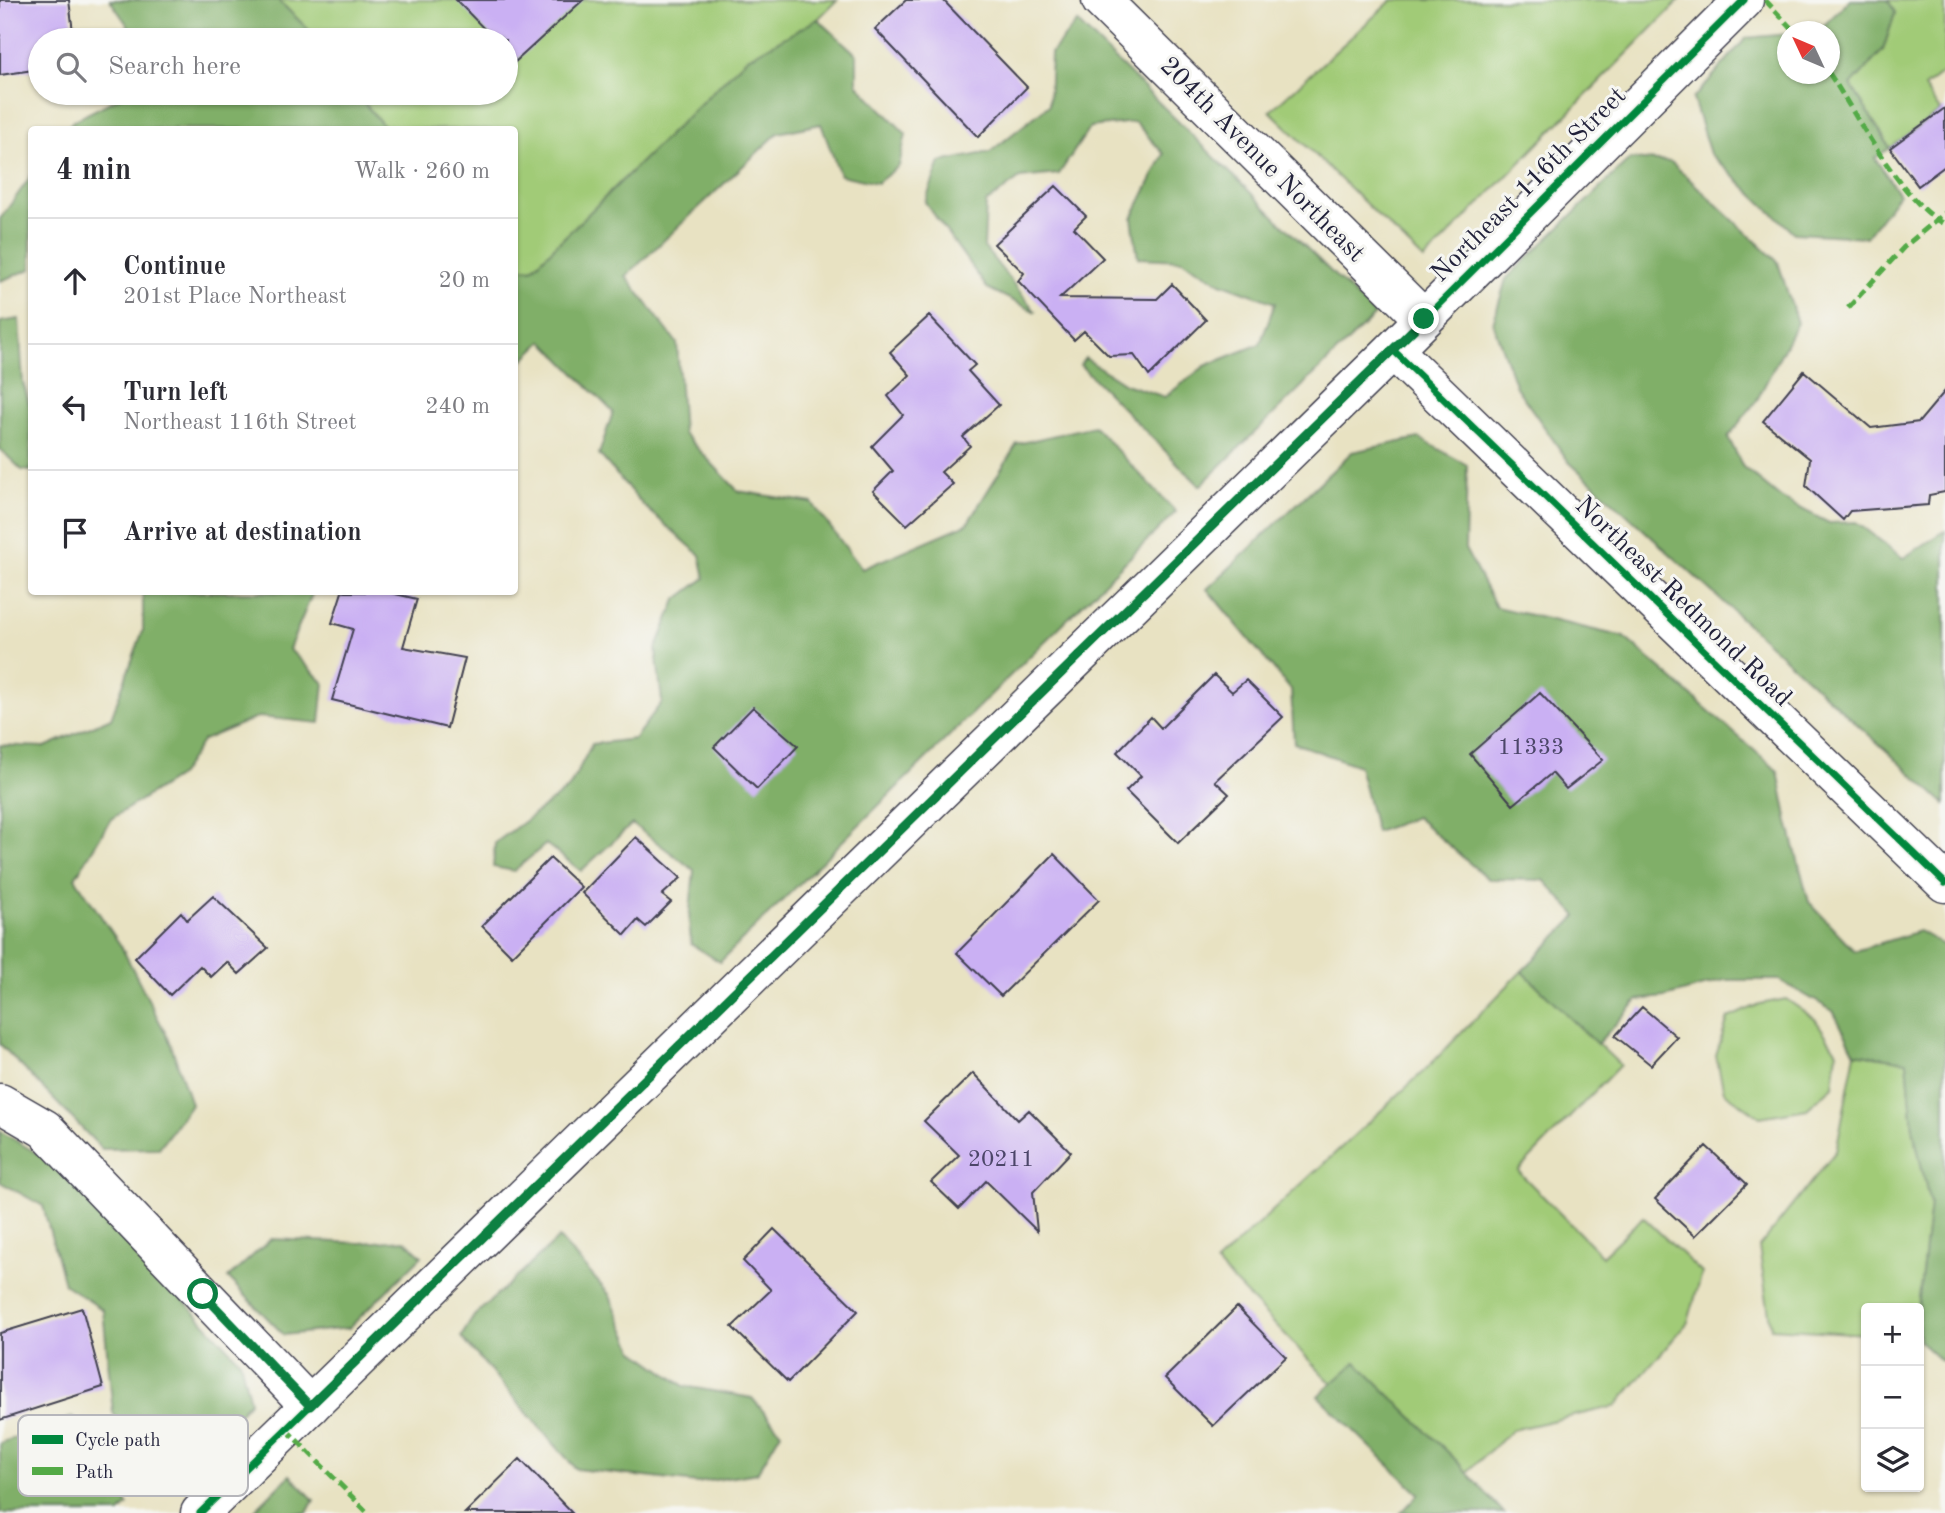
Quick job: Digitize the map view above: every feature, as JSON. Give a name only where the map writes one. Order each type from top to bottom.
[{"type":"street","name":"204th Avenue Northeast","points":[[1101,0],[1424,319]]},
{"type":"street","name":"Northeast 116th Street","points":[[248,1466],[1392,351],[1744,0]]},
{"type":"street","name":"Northeast Redmond Road","points":[[1392,351],[1945,883]]},
{"type":"street","points":[[0,1102],[45,1129],[310,1406]]},
{"type":"street","name":"Northeast 116th Street","points":[[200,1513],[217,1496]]},
{"type":"green space","points":[[110,0],[278,0],[307,28],[130,28]]},
{"type":"green space","points":[[278,0],[837,0],[818,19],[746,59],[532,269],[518,267],[518,126],[384,126],[366,105],[518,105],[518,28],[307,28]]},
{"type":"green space","points":[[1392,0],[1680,0],[1424,260],[1270,111]]},
{"type":"green space","points":[[1850,0],[1888,0],[1895,13],[1883,50],[1851,85],[1890,148],[1875,158],[1899,194],[1866,237],[1794,233],[1710,154],[1693,99],[1746,38],[1777,35],[1777,84],[1840,84],[1840,21],[1828,21]]},
{"type":"green space","points":[[1888,0],[1945,0],[1945,71],[1924,87],[1940,111],[1890,148],[1851,85],[1883,50],[1895,13]]},
{"type":"green space","points":[[818,19],[857,55],[857,84],[906,134],[899,166],[877,183],[840,175],[821,124],[778,133],[626,276],[677,343],[683,433],[738,491],[812,503],[862,569],[967,524],[1017,444],[1094,426],[1176,512],[720,962],[691,944],[689,920],[694,870],[632,824],[581,871],[546,844],[514,871],[493,867],[495,843],[569,788],[592,744],[634,739],[662,702],[656,649],[676,600],[705,578],[700,555],[643,505],[599,454],[613,412],[543,341],[518,365],[518,267],[532,269],[746,59]]},
{"type":"green space","points":[[1077,22],[1375,315],[1200,486],[1080,365],[1085,358],[1125,384],[1165,397],[1205,366],[1260,344],[1275,303],[1221,283],[1182,260],[1138,258],[1132,218],[1164,154],[1135,122],[1090,127],[1059,174],[1020,178],[986,203],[984,247],[1036,312],[987,288],[925,202],[940,162],[990,152],[1049,105],[1051,53]]},
{"type":"green space","points":[[104,105],[366,105],[384,126],[69,126]]},
{"type":"green space","points":[[1630,159],[1671,162],[1778,262],[1797,323],[1757,400],[1728,437],[1743,467],[1782,499],[1829,523],[1856,522],[1903,558],[1945,531],[1945,804],[1569,462],[1516,387],[1493,323],[1506,279]]},
{"type":"green space","points":[[28,180],[28,270],[0,281],[0,219]]},
{"type":"green space","points":[[19,319],[23,383],[28,399],[28,471],[22,470],[0,449],[0,322]]},
{"type":"green space","points":[[1419,438],[1467,465],[1465,549],[1496,607],[1624,637],[1778,771],[1809,902],[1855,951],[1919,931],[1945,946],[1945,1359],[1941,1361],[1924,1346],[1924,1303],[1919,1303],[1930,1204],[1913,1128],[1907,1061],[1855,1053],[1833,1011],[1779,980],[1725,980],[1665,997],[1638,1000],[1597,1044],[1522,971],[1577,916],[1544,880],[1488,879],[1416,817],[1376,832],[1359,766],[1294,743],[1291,690],[1207,589],[1352,452]]},
{"type":"green space","points":[[143,595],[312,595],[289,649],[324,683],[320,723],[258,717],[203,740],[180,775],[111,819],[75,878],[121,946],[170,1042],[191,1104],[159,1148],[102,1149],[0,1044],[0,745],[45,747],[111,718],[143,630]]},
{"type":"green space","points":[[1522,971],[1620,1065],[1518,1171],[1602,1256],[1643,1217],[1702,1273],[1688,1322],[1616,1406],[1512,1430],[1467,1472],[1356,1363],[1332,1384],[1216,1263],[1424,1071]]},
{"type":"green space","points":[[1786,999],[1815,1019],[1837,1052],[1833,1086],[1807,1109],[1760,1117],[1724,1092],[1716,1056],[1728,1018],[1760,1004]]},
{"type":"green space","points":[[1855,1053],[1907,1061],[1913,1128],[1930,1204],[1919,1303],[1861,1303],[1861,1334],[1771,1328],[1759,1247],[1836,1151]]},
{"type":"green space","points":[[0,1131],[61,1168],[240,1361],[250,1401],[237,1415],[114,1415],[103,1310],[64,1284],[43,1206],[0,1182]]},
{"type":"green space","points":[[559,1238],[609,1294],[634,1350],[684,1386],[752,1398],[781,1432],[757,1473],[697,1483],[576,1469],[461,1337],[474,1316]]},
{"type":"green space","points":[[271,1239],[360,1243],[405,1240],[422,1256],[349,1328],[284,1335],[228,1278]]},
{"type":"green space","points":[[1356,1362],[1453,1457],[1504,1513],[1401,1513],[1419,1494],[1318,1396]]},
{"type":"green space","points":[[18,1437],[18,1496],[122,1496],[128,1505],[120,1513],[0,1513],[0,1443]]},
{"type":"green space","points":[[290,1475],[314,1500],[307,1513],[252,1513]]},
{"type":"building","points":[[0,0],[69,0],[72,28],[28,28],[28,71],[0,75]]},
{"type":"building","points":[[456,0],[583,0],[518,59],[518,28],[483,28]]},
{"type":"building","points":[[906,0],[943,0],[1027,87],[978,137],[875,29]]},
{"type":"building","points":[[1945,108],[1945,166],[1918,186],[1890,148]]},
{"type":"building","points":[[1056,186],[1086,216],[1074,228],[1103,258],[1060,298],[1157,299],[1172,284],[1206,320],[1149,376],[1134,355],[1109,356],[1084,331],[1074,340],[1018,281],[1024,273],[994,244]]},
{"type":"building","points":[[929,316],[975,365],[968,371],[999,405],[963,437],[970,446],[941,472],[953,484],[907,525],[873,491],[893,471],[872,446],[903,415],[888,396],[910,375],[890,352]]},
{"type":"building","points":[[1804,371],[1871,428],[1919,422],[1945,391],[1945,492],[1929,495],[1928,505],[1850,511],[1843,520],[1806,486],[1810,459],[1763,421]]},
{"type":"building","points":[[341,595],[400,595],[417,599],[403,647],[465,658],[447,728],[332,700],[353,629],[332,623]]},
{"type":"building","points":[[1214,675],[1232,692],[1246,680],[1283,717],[1215,781],[1229,794],[1178,843],[1126,791],[1141,776],[1117,752],[1151,717],[1161,728]]},
{"type":"building","points":[[1540,693],[1603,760],[1566,789],[1552,773],[1513,805],[1470,754]]},
{"type":"building","points":[[753,707],[798,746],[757,789],[714,747]]},
{"type":"building","points":[[636,837],[681,878],[662,895],[671,902],[646,927],[638,920],[625,935],[582,893]]},
{"type":"building","points":[[1054,854],[1099,900],[1001,996],[957,953]]},
{"type":"building","points":[[550,858],[581,887],[512,956],[482,926]]},
{"type":"building","points":[[213,896],[268,948],[239,974],[227,962],[211,977],[200,966],[170,995],[135,958],[181,912],[187,920]]},
{"type":"building","points":[[1642,1007],[1677,1037],[1651,1065],[1615,1036]]},
{"type":"building","points":[[973,1073],[1018,1120],[1029,1110],[1071,1152],[1033,1192],[1037,1231],[986,1181],[959,1209],[931,1182],[959,1155],[924,1121]]},
{"type":"building","points":[[1706,1146],[1747,1184],[1695,1236],[1655,1199]]},
{"type":"building","points":[[774,1229],[858,1311],[788,1382],[732,1327],[771,1290],[743,1261]]},
{"type":"building","points":[[1237,1307],[1286,1357],[1213,1426],[1165,1378]]},
{"type":"building","points":[[82,1308],[103,1387],[0,1420],[0,1333]]},
{"type":"building","points":[[520,1459],[572,1513],[465,1513]]},
{"type":"marked path","points":[[1765,0],[1785,21]]},
{"type":"marked path","points":[[1836,84],[1897,178],[1913,198],[1945,224]]},
{"type":"marked path","points":[[1848,308],[1904,247],[1945,213]]},
{"type":"marked path","points":[[286,1429],[368,1513]]},
{"type":"cycle path","points":[[248,1466],[1393,350],[1744,0]]},
{"type":"cycle path","points":[[1393,350],[1945,883]]},
{"type":"cycle path","points":[[200,1513],[217,1496]]},
{"type":"route","points":[[203,1294],[310,1406],[1424,319]]}]
